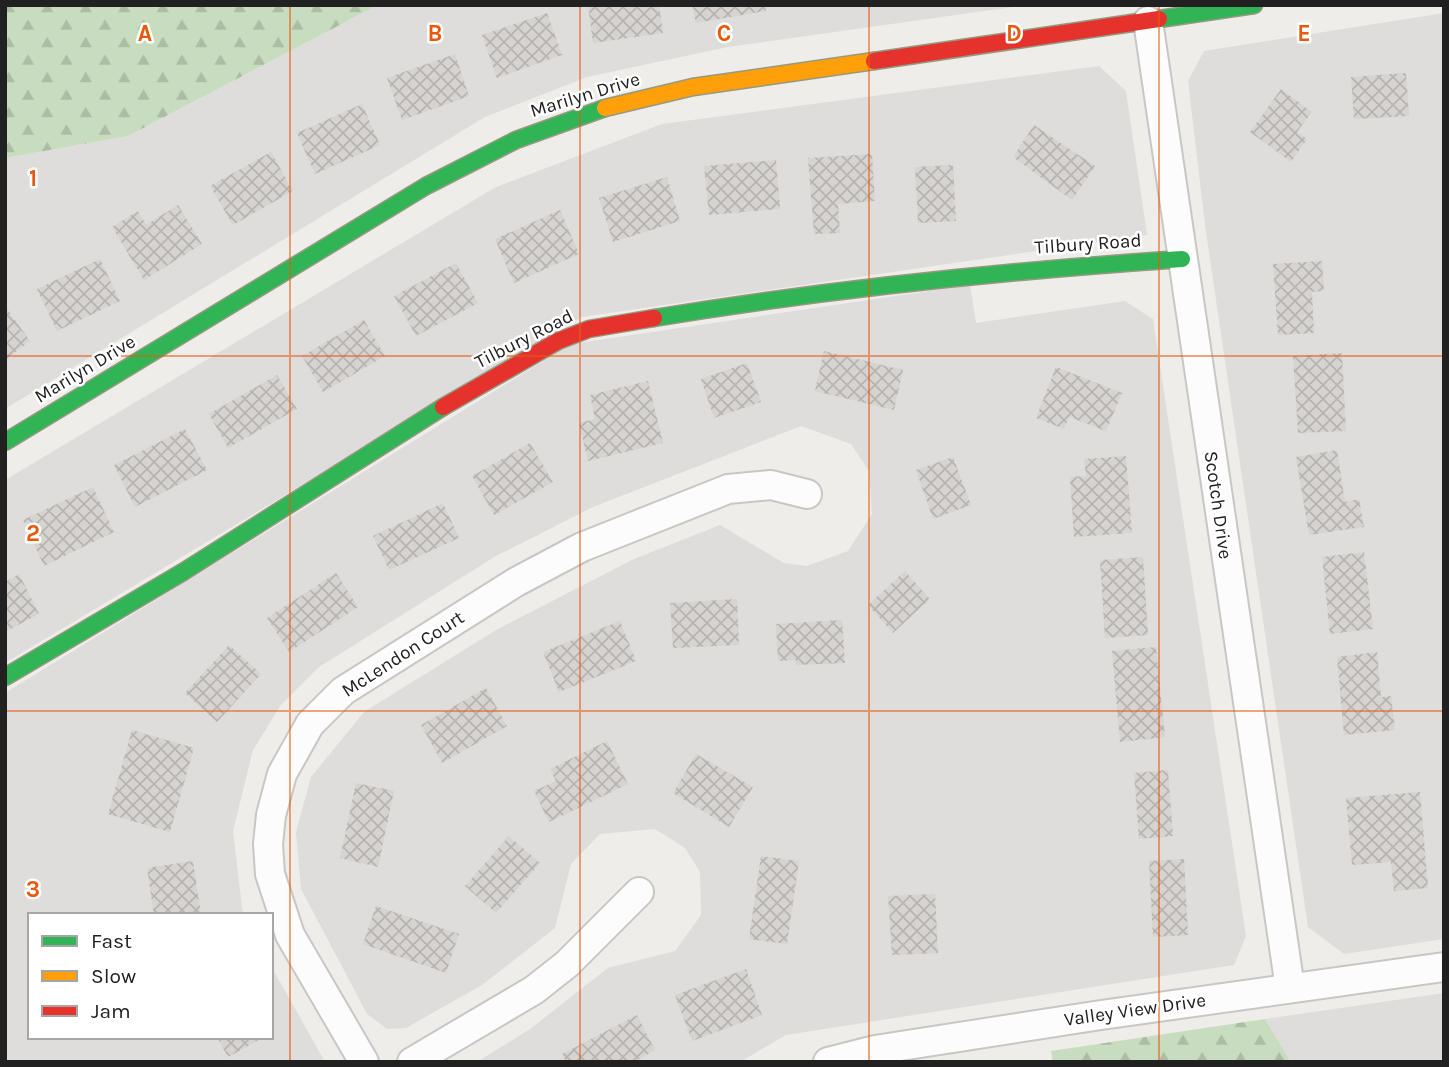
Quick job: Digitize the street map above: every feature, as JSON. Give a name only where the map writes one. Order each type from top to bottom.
[{"type":"street","name":"Marilyn Drive","points":[[5,442],[426,186],[488,153],[547,127],[617,104],[693,87],[1254,5]]},
{"type":"street","name":"Scotch Drive","points":[[1148,21],[1290,988]]},
{"type":"street","name":"Tilbury Road","points":[[5,677],[183,572],[480,384],[558,341],[589,329],[726,306],[1009,271],[1182,259]]},
{"type":"street","name":"McLendon Court","points":[[364,1062],[290,934],[270,874],[269,835],[278,788],[282,774],[310,724],[343,691],[516,582],[582,547],[728,489],[771,485],[807,494]]},
{"type":"street","points":[[412,1062],[534,990],[567,964],[639,892]]},
{"type":"street","name":"Valley View Drive","points":[[828,1062],[875,1051],[1444,967]]},
{"type":"shaded area","points":[[378,5],[1027,5],[728,47],[587,77],[485,117],[5,409],[5,158],[128,136]]},
{"type":"shaded area","points":[[1444,13],[1444,939],[1344,954],[1308,927],[1205,225],[1188,81],[1204,51]]},
{"type":"shaded area","points":[[1099,66],[1126,91],[1147,235],[582,317],[5,663],[5,480],[496,187],[662,124]]},
{"type":"shaded area","points":[[970,285],[976,323],[1125,301],[1153,319],[1246,936],[1234,965],[786,1035],[740,1062],[477,1062],[530,1029],[608,968],[675,951],[701,915],[700,872],[685,848],[655,829],[600,834],[571,864],[555,928],[482,985],[406,1028],[387,1029],[367,1014],[301,889],[296,832],[311,777],[364,712],[496,630],[634,559],[720,525],[784,563],[807,566],[848,551],[872,514],[869,471],[851,444],[801,426],[593,507],[496,556],[319,667],[281,705],[253,750],[233,831],[243,913],[28,913],[28,1039],[273,1039],[273,970],[325,1062],[5,1062],[5,693],[571,344]]},
{"type":"shaded area","points":[[1444,993],[1444,1062],[1291,1062],[1265,1019]]},
{"type":"green space","points":[[5,5],[378,5],[128,136],[5,158]]},
{"type":"green space","points":[[1265,1019],[1291,1062],[1053,1062],[1051,1051]]},
{"type":"building","points":[[588,5],[659,5],[663,33],[593,43]]},
{"type":"building","points":[[692,5],[765,5],[766,11],[696,23]]},
{"type":"building","points":[[547,13],[562,55],[497,78],[482,35]]},
{"type":"building","points":[[455,54],[469,96],[402,120],[387,78]]},
{"type":"building","points":[[1406,73],[1409,116],[1354,119],[1351,77]]},
{"type":"building","points":[[1281,89],[1312,112],[1297,132],[1307,139],[1291,162],[1250,132]]},
{"type":"building","points":[[362,104],[380,145],[315,174],[297,133]]},
{"type":"building","points":[[1034,125],[1095,166],[1072,200],[1013,157]]},
{"type":"building","points":[[271,152],[293,191],[233,225],[210,186]]},
{"type":"building","points":[[872,154],[875,201],[838,204],[840,233],[814,234],[808,158]]},
{"type":"building","points":[[776,160],[780,209],[709,215],[704,166]]},
{"type":"building","points":[[953,165],[956,221],[918,223],[915,167]]},
{"type":"building","points":[[667,177],[680,221],[613,242],[599,198]]},
{"type":"building","points":[[178,205],[202,244],[144,280],[112,227],[138,211],[146,225]]},
{"type":"building","points":[[560,210],[579,254],[514,283],[495,239]]},
{"type":"building","points":[[100,259],[120,301],[57,331],[37,289]]},
{"type":"building","points":[[1322,261],[1324,291],[1312,292],[1314,333],[1278,335],[1273,264]]},
{"type":"building","points":[[456,263],[478,303],[416,336],[394,296]]},
{"type":"building","points":[[5,306],[30,341],[5,360]]},
{"type":"building","points":[[364,320],[385,356],[323,392],[302,356]]},
{"type":"building","points":[[824,351],[903,370],[894,410],[815,391]]},
{"type":"building","points":[[1342,353],[1346,431],[1298,433],[1293,356]]},
{"type":"building","points":[[747,363],[761,402],[714,418],[701,379]]},
{"type":"building","points":[[1056,367],[1122,393],[1106,431],[1069,417],[1064,429],[1036,418]]},
{"type":"building","points":[[277,375],[297,409],[228,448],[209,414]]},
{"type":"building","points":[[648,381],[663,443],[588,461],[579,423],[595,419],[590,395]]},
{"type":"building","points":[[185,429],[207,470],[135,507],[114,465]]},
{"type":"building","points":[[530,443],[553,482],[494,515],[472,476]]},
{"type":"building","points":[[1337,450],[1345,502],[1359,499],[1364,527],[1309,535],[1296,457]]},
{"type":"building","points":[[1126,456],[1132,533],[1074,537],[1070,477],[1086,476],[1084,459]]},
{"type":"building","points":[[953,457],[971,505],[933,519],[916,470]]},
{"type":"building","points":[[93,487],[114,532],[44,566],[23,520]]},
{"type":"building","points":[[443,503],[459,538],[389,570],[373,536]]},
{"type":"building","points":[[1364,552],[1373,629],[1330,634],[1322,557]]},
{"type":"building","points":[[1143,557],[1148,635],[1105,638],[1100,560]]},
{"type":"building","points":[[905,571],[930,599],[893,633],[868,605]]},
{"type":"building","points":[[336,573],[358,607],[289,652],[267,618]]},
{"type":"building","points":[[19,574],[39,614],[5,632],[5,582]]},
{"type":"building","points":[[737,599],[739,645],[673,648],[670,603]]},
{"type":"building","points":[[842,620],[845,663],[796,665],[796,660],[778,661],[776,624]]},
{"type":"building","points":[[620,621],[636,661],[559,692],[543,652]]},
{"type":"building","points":[[229,645],[261,674],[217,722],[185,693]]},
{"type":"building","points":[[1156,647],[1165,737],[1120,742],[1112,651]]},
{"type":"building","points":[[1377,652],[1381,697],[1391,696],[1395,730],[1344,735],[1337,657]]},
{"type":"building","points":[[486,688],[507,726],[442,763],[421,725]]},
{"type":"building","points":[[132,730],[194,748],[170,832],[108,814]]},
{"type":"building","points":[[607,741],[628,784],[549,822],[534,791],[556,781],[550,769]]},
{"type":"building","points":[[696,754],[753,787],[729,827],[673,793]]},
{"type":"building","points":[[1168,770],[1173,836],[1139,839],[1134,773]]},
{"type":"building","points":[[356,783],[394,791],[378,867],[340,858]]},
{"type":"building","points":[[1420,792],[1428,888],[1394,891],[1391,862],[1352,865],[1346,798]]},
{"type":"building","points":[[509,836],[540,863],[496,913],[465,886]]},
{"type":"building","points":[[761,856],[799,861],[787,944],[749,939]]},
{"type":"building","points":[[1184,859],[1188,935],[1153,937],[1149,861]]},
{"type":"building","points":[[193,861],[201,913],[154,913],[147,868]]},
{"type":"building","points":[[935,894],[938,953],[892,955],[888,896]]},
{"type":"building","points":[[376,906],[459,934],[446,973],[363,944]]},
{"type":"building","points":[[746,969],[762,1015],[692,1041],[675,995]]},
{"type":"building","points":[[637,1015],[655,1050],[634,1062],[566,1062],[562,1054]]},
{"type":"building","points":[[218,1039],[261,1039],[228,1057]]},
{"type":"traffic: fast","points":[[1159,19],[1254,5]]},
{"type":"traffic: fast","points":[[5,442],[426,186],[516,140],[605,108]]},
{"type":"traffic: fast","points":[[654,318],[917,282],[1182,259]]},
{"type":"traffic: fast","points":[[5,677],[183,572],[443,407]]},
{"type":"traffic: slow","points":[[605,108],[693,87],[874,61]]},
{"type":"traffic: jam","points":[[874,61],[1159,19]]},
{"type":"traffic: jam","points":[[443,407],[558,341],[589,329],[654,318]]}]
